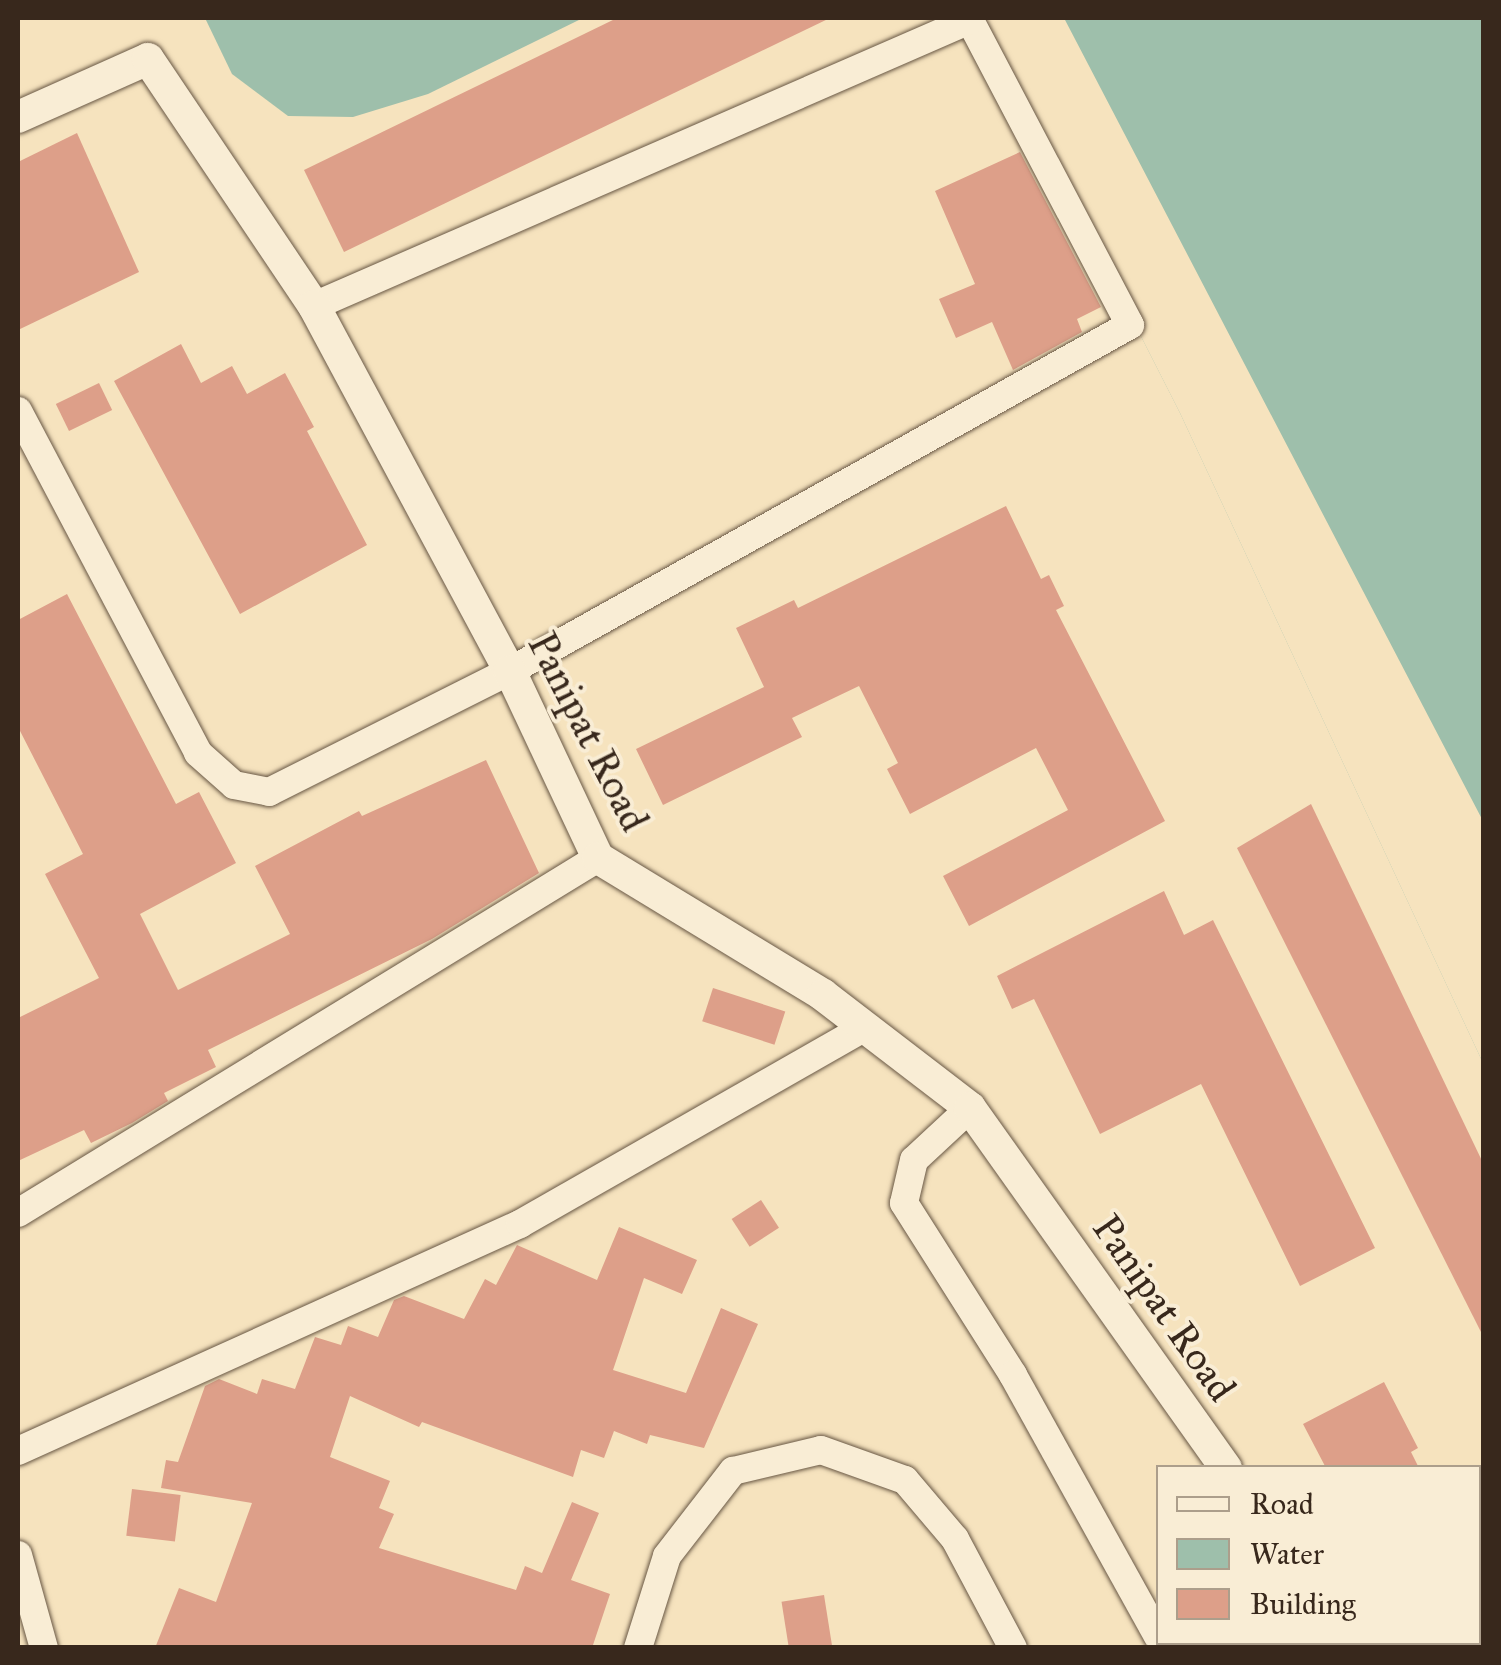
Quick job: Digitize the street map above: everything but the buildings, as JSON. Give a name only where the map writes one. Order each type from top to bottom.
[{"type":"street","points":[[18,411],[198,753],[234,785],[270,792],[510,671],[1130,325],[970,20],[314,306]]},
{"type":"street","name":"Panipat Road","points":[[18,117],[148,59],[314,306],[510,671],[598,858],[823,994],[970,1108],[1224,1465]]},
{"type":"street","points":[[18,1213],[598,858]]},
{"type":"street","points":[[18,1451],[520,1224],[865,1027]]},
{"type":"street","points":[[970,1108],[914,1160],[904,1203],[1013,1375],[1156,1633]]},
{"type":"street","points":[[638,1648],[667,1556],[733,1471],[821,1450],[905,1480],[956,1539],[1014,1648]]},
{"type":"street","points":[[18,1555],[44,1648]]},
{"type":"water","points":[[205,18],[583,18],[428,94],[353,117],[288,116],[232,74]]},
{"type":"water","points":[[979,18],[1483,18],[1483,1063],[1180,413]]},
{"type":"pier","points":[[979,18],[1064,18],[1483,821],[1483,1063],[1180,413]]}]
